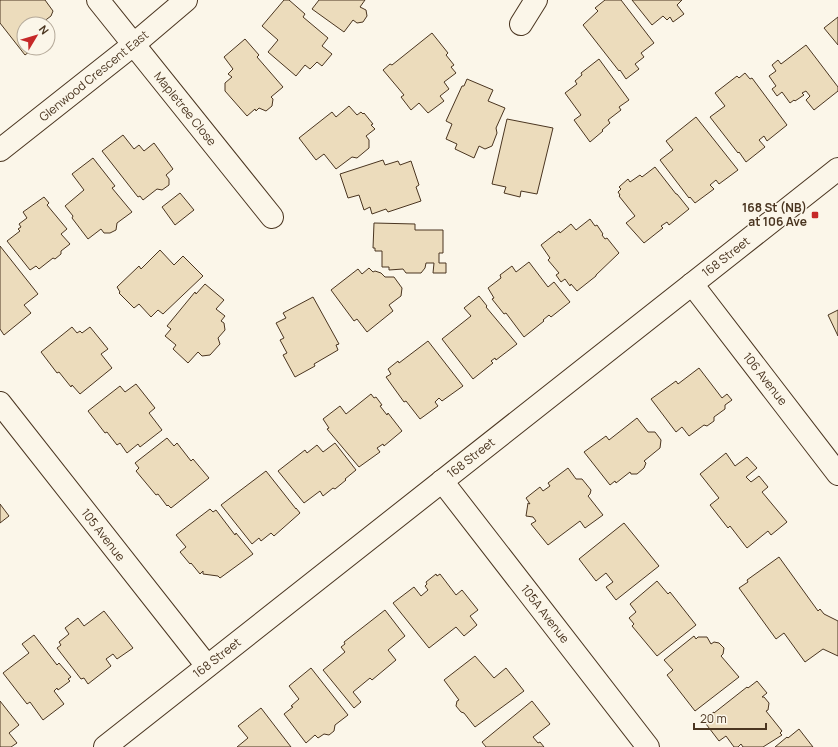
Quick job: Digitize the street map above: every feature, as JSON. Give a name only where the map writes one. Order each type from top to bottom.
[{"type":"street","name":"Mapletree Close","points":[[98,0],[272,217]]},
{"type":"street","name":"Glenwood Crescent East","points":[[0,150],[133,45],[186,0]]},
{"type":"street","points":[[521,24],[536,0]]},
{"type":"street","name":"168 Street","points":[[105,747],[838,169]]},
{"type":"street","name":"106 Avenue","points":[[692,284],[838,474]]},
{"type":"street","name":"105 Avenue","points":[[0,403],[207,666]]},
{"type":"street","name":"105A Avenue","points":[[442,481],[638,743]]},
{"type":"building","points":[[0,0],[45,0],[53,11],[51,16],[16,16],[16,43],[0,23]]},
{"type":"building","points":[[284,0],[289,0],[305,14],[303,17],[328,38],[322,46],[332,54],[322,66],[317,62],[310,69],[305,65],[296,76],[268,52],[278,40],[262,26]]},
{"type":"building","points":[[319,0],[365,0],[360,7],[366,10],[367,16],[363,22],[357,23],[353,20],[344,32],[312,9]]},
{"type":"building","points":[[605,0],[621,0],[654,43],[641,53],[644,57],[635,64],[639,69],[626,79],[583,25],[598,11],[595,8]]},
{"type":"building","points":[[632,0],[682,0],[677,5],[684,14],[673,22],[670,17],[667,20],[663,16],[652,25]]},
{"type":"building","points":[[838,17],[838,45],[824,28]]},
{"type":"building","points":[[432,33],[448,53],[446,55],[454,65],[451,67],[456,73],[444,82],[449,89],[440,96],[444,101],[428,113],[419,103],[411,110],[401,97],[404,95],[383,70],[390,64],[392,65]]},
{"type":"building","points":[[245,39],[259,55],[257,57],[283,87],[271,97],[273,99],[272,106],[266,111],[259,108],[256,111],[255,109],[247,116],[225,91],[225,83],[232,77],[228,74],[233,69],[224,57]]},
{"type":"building","points":[[806,45],[838,87],[838,91],[814,110],[806,100],[810,96],[806,91],[802,93],[804,95],[790,103],[782,92],[777,96],[772,89],[776,86],[769,76],[776,71],[772,65],[778,60],[781,64]]},
{"type":"building","points":[[599,59],[629,100],[619,107],[621,110],[608,120],[610,123],[590,142],[574,120],[581,115],[565,93],[577,84],[575,81],[582,75],[581,73]]},
{"type":"building","points":[[745,73],[750,79],[752,78],[787,125],[767,141],[764,136],[759,140],[765,147],[746,162],[710,117],[725,106],[715,93],[737,76],[739,78]]},
{"type":"building","points":[[467,79],[493,90],[488,101],[505,108],[496,128],[497,133],[492,146],[485,149],[479,146],[474,158],[455,149],[457,144],[446,139],[452,124],[446,121],[462,86],[464,86]]},
{"type":"building","points":[[349,106],[357,115],[361,112],[363,114],[364,113],[375,129],[366,136],[369,140],[369,148],[357,158],[352,157],[336,169],[324,154],[316,160],[299,138],[332,112],[336,117]]},
{"type":"building","points":[[696,117],[738,170],[719,184],[716,180],[710,185],[714,189],[695,203],[690,197],[689,198],[660,160],[673,150],[666,141]]},
{"type":"building","points":[[507,119],[553,128],[537,194],[521,191],[520,197],[504,193],[506,187],[492,184]]},
{"type":"building","points":[[123,135],[134,149],[139,145],[144,151],[154,143],[173,169],[166,175],[169,179],[169,185],[162,190],[157,189],[143,200],[140,196],[138,197],[102,151]]},
{"type":"building","points":[[93,158],[115,186],[112,188],[132,212],[117,223],[116,230],[110,233],[104,233],[101,229],[88,239],[65,206],[84,190],[72,174]]},
{"type":"building","points":[[383,160],[385,165],[398,161],[400,165],[411,161],[419,185],[416,187],[421,201],[388,212],[386,209],[372,214],[370,207],[364,210],[359,195],[348,198],[340,174]]},
{"type":"building","points":[[655,167],[689,209],[669,225],[667,222],[661,226],[663,228],[644,243],[626,223],[635,216],[619,196],[620,195],[618,192],[621,189],[619,187],[628,179],[630,182],[640,175],[642,177]]},
{"type":"building","points":[[180,193],[194,210],[175,225],[162,207]]},
{"type":"building","points":[[44,197],[49,203],[47,205],[67,229],[61,234],[70,244],[61,251],[61,254],[55,259],[53,258],[39,269],[36,266],[30,270],[7,241],[20,231],[18,229],[21,227],[19,224],[27,218],[23,212]]},
{"type":"building","points":[[590,219],[595,226],[597,225],[605,239],[607,238],[619,253],[596,276],[577,291],[571,284],[570,286],[565,279],[561,282],[556,275],[559,273],[548,260],[550,258],[541,245],[571,224],[576,230]]},
{"type":"building","points":[[374,223],[415,224],[415,230],[443,230],[443,253],[439,253],[439,263],[446,263],[446,273],[433,273],[434,263],[426,263],[425,268],[421,273],[406,273],[403,269],[389,270],[389,267],[382,267],[382,251],[375,251],[375,248],[373,248]]},
{"type":"building","points":[[0,246],[38,294],[24,305],[31,313],[4,335],[0,329]]},
{"type":"building","points":[[160,250],[174,265],[183,256],[203,276],[163,314],[158,310],[151,317],[139,304],[134,308],[119,293],[120,292],[117,287],[139,266],[141,269]]},
{"type":"building","points":[[529,262],[548,287],[554,282],[570,302],[551,317],[549,315],[543,320],[544,321],[524,337],[506,313],[504,314],[492,299],[494,298],[488,288],[501,278],[500,275],[512,266],[516,272]]},
{"type":"building","points":[[369,268],[373,272],[375,271],[381,273],[385,277],[394,277],[402,288],[401,296],[389,305],[393,311],[367,332],[357,319],[354,321],[331,290],[358,269],[362,274]]},
{"type":"building","points":[[205,284],[224,300],[216,309],[225,316],[221,321],[224,323],[225,330],[218,338],[220,344],[210,355],[202,356],[198,352],[188,363],[173,349],[176,345],[165,336],[171,329],[167,326],[195,292],[196,294]]},
{"type":"building","points":[[479,296],[487,306],[486,307],[517,344],[496,360],[495,358],[491,361],[493,363],[473,379],[442,339],[471,316],[464,308]]},
{"type":"building","points":[[313,297],[339,344],[336,345],[338,350],[314,364],[315,366],[295,377],[283,355],[287,353],[280,340],[284,338],[276,323],[286,318],[283,313]]},
{"type":"building","points":[[838,310],[838,336],[828,315]]},
{"type":"building","points":[[72,327],[77,333],[80,331],[82,333],[90,327],[108,349],[101,354],[112,368],[80,394],[72,385],[71,387],[59,372],[57,373],[41,352]]},
{"type":"building","points":[[428,341],[463,386],[442,401],[439,398],[435,402],[438,406],[420,419],[406,401],[404,402],[386,377],[391,374],[388,369],[398,361],[399,363]]},
{"type":"building","points":[[699,368],[722,398],[727,394],[732,400],[725,405],[725,409],[714,417],[714,421],[707,426],[704,425],[689,436],[682,427],[676,432],[651,399],[676,381],[678,384]]},
{"type":"building","points":[[136,384],[155,408],[149,413],[162,430],[140,447],[138,444],[127,453],[120,443],[117,445],[107,432],[105,433],[88,411],[120,386],[125,392]]},
{"type":"building","points":[[371,394],[374,398],[376,397],[382,405],[380,406],[387,415],[388,413],[402,431],[384,446],[383,444],[377,448],[380,452],[359,467],[327,429],[329,428],[323,419],[340,406],[346,414]]},
{"type":"building","points":[[637,418],[648,432],[655,432],[661,440],[660,448],[644,461],[646,463],[644,468],[637,474],[631,474],[630,472],[616,483],[615,481],[610,485],[584,452],[606,436],[609,440]]},
{"type":"building","points":[[167,438],[174,446],[177,443],[191,461],[193,459],[209,478],[171,508],[168,505],[167,506],[158,494],[156,495],[136,471],[139,468],[135,463]]},
{"type":"building","points":[[335,443],[356,470],[335,489],[333,488],[323,496],[320,491],[304,503],[278,471],[305,450],[307,453],[317,445],[323,452]]},
{"type":"building","points":[[726,453],[735,466],[747,457],[757,468],[746,477],[751,482],[759,476],[768,487],[762,492],[787,522],[771,535],[768,531],[747,548],[730,526],[728,528],[710,505],[719,498],[700,474]]},
{"type":"building","points":[[568,468],[576,479],[582,479],[591,490],[588,496],[603,515],[585,528],[580,521],[548,545],[531,524],[536,521],[533,517],[526,516],[528,503],[530,504],[526,498],[540,487],[543,491],[550,486],[548,483]]},
{"type":"building","points":[[266,471],[300,513],[274,536],[271,533],[261,541],[259,538],[252,544],[221,505]]},
{"type":"building","points":[[0,504],[9,516],[0,523]]},
{"type":"building","points":[[210,509],[213,512],[216,510],[235,535],[236,533],[253,554],[220,578],[218,576],[203,574],[203,571],[200,574],[180,552],[186,547],[176,535]]},
{"type":"building","points":[[624,523],[659,566],[616,600],[606,587],[613,582],[606,573],[596,581],[579,559]]},
{"type":"building","points":[[779,557],[818,611],[820,609],[824,614],[838,621],[838,656],[823,649],[805,662],[784,633],[776,639],[739,588],[748,582],[747,580]]},
{"type":"building","points":[[436,574],[437,576],[440,574],[456,595],[462,590],[478,610],[470,616],[477,625],[464,636],[456,627],[429,648],[393,603],[414,587],[421,596],[428,590],[425,586],[427,584],[426,582]]},
{"type":"building","points":[[657,581],[668,594],[670,592],[696,625],[657,656],[632,626],[634,624],[629,618],[636,612],[630,604]]},
{"type":"building","points":[[385,610],[405,636],[388,650],[396,660],[372,680],[370,678],[353,692],[361,702],[354,708],[323,670],[345,652],[341,647],[345,644],[344,642]]},
{"type":"building","points":[[104,611],[133,648],[117,659],[113,654],[106,659],[111,666],[88,684],[84,678],[81,679],[57,648],[61,645],[59,642],[69,634],[65,628],[78,618],[84,626]]},
{"type":"building","points":[[34,635],[57,665],[59,663],[71,677],[68,679],[70,681],[58,690],[57,688],[54,691],[64,704],[43,720],[30,702],[27,704],[3,673],[29,653],[22,644]]},
{"type":"building","points":[[694,636],[696,639],[698,637],[707,637],[711,644],[714,642],[719,643],[724,648],[721,656],[739,677],[695,711],[667,675],[673,670],[664,660]]},
{"type":"building","points":[[475,656],[494,678],[506,668],[524,691],[475,727],[464,713],[461,712],[456,706],[457,701],[459,700],[444,680]]},
{"type":"building","points":[[311,668],[348,715],[335,725],[334,731],[329,735],[324,734],[318,738],[315,735],[306,743],[284,714],[293,707],[291,706],[299,699],[289,686]]},
{"type":"building","points":[[757,681],[767,693],[762,697],[764,697],[769,703],[768,710],[766,711],[782,731],[780,733],[782,735],[763,747],[743,747],[741,744],[738,747],[734,747],[726,736],[719,741],[703,720]]},
{"type":"building","points":[[0,701],[19,725],[9,733],[17,743],[11,747],[0,747]]},
{"type":"building","points":[[532,701],[550,724],[533,737],[544,747],[486,747],[482,742]]},
{"type":"building","points":[[261,708],[291,747],[237,747],[248,738],[238,726]]},
{"type":"building","points":[[799,729],[813,747],[775,747],[787,737],[788,738]]},
{"type":"place","name":"168 St (NB) at 106 Ave","points":[[815,215]]}]
